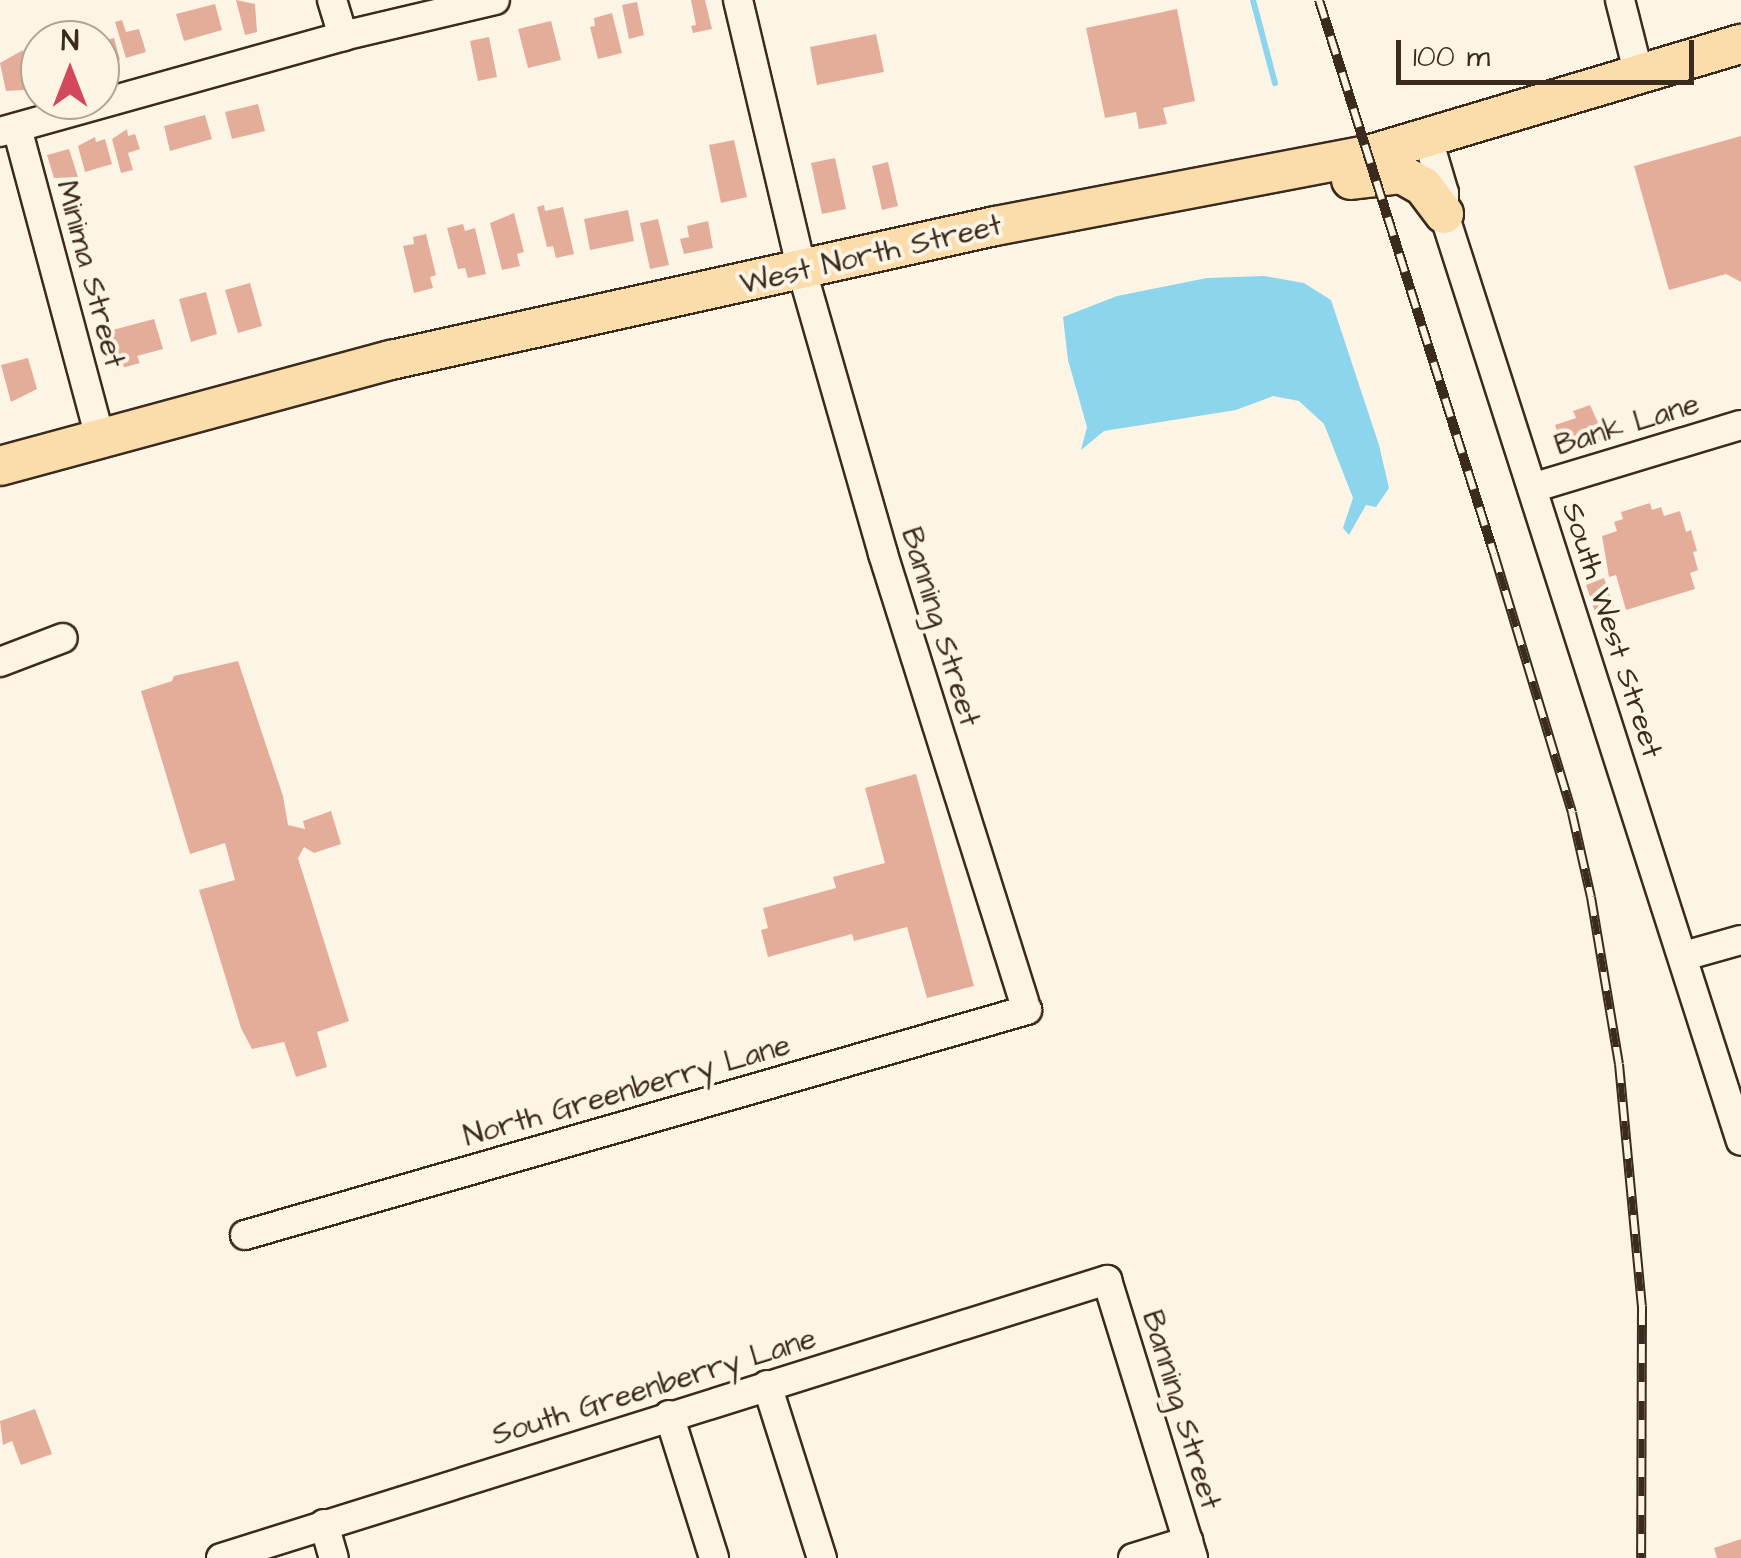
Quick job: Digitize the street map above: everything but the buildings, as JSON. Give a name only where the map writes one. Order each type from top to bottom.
[{"type":"main road","name":"West North Street","points":[[0,466],[391,360],[995,226],[1428,139],[1741,44]]},
{"type":"main road","points":[[1169,194],[1270,191],[1395,174],[1423,186],[1444,214]]},
{"type":"street","points":[[332,0],[343,36]]},
{"type":"street","points":[[9,130],[343,36],[495,0]]},
{"type":"street","name":"Banning Street","points":[[738,0],[802,270],[889,576],[1026,1005]]},
{"type":"street","points":[[1620,0],[1640,74]]},
{"type":"street","name":"Minima Street","points":[[9,130],[100,437]]},
{"type":"street","name":"South West Street","points":[[1428,139],[1444,193],[1444,214],[1741,1141]]},
{"type":"street","name":"Bank Lane","points":[[1532,488],[1741,425]]},
{"type":"street","points":[[0,662],[63,638]]},
{"type":"street","points":[[1684,956],[1741,940]]},
{"type":"street","name":"North Greenberry Lane","points":[[245,1236],[1026,1005]]},
{"type":"street","name":"Banning Street","points":[[1107,1280],[1190,1550]]},
{"type":"street","name":"South Greenberry Lane","points":[[221,1558],[1107,1280]]},
{"type":"street","points":[[767,1385],[822,1558]]},
{"type":"street","points":[[669,1415],[714,1558]]},
{"type":"street","points":[[324,1524],[334,1558]]},
{"type":"street","points":[[1133,1558],[1190,1550]]},
{"type":"water","points":[[1264,276],[1304,283],[1331,300],[1379,445],[1389,488],[1376,507],[1366,505],[1349,535],[1343,528],[1353,498],[1324,424],[1299,401],[1273,396],[1236,410],[1104,431],[1081,450],[1087,427],[1068,360],[1063,317],[1117,296],[1207,278]]},
{"type":"waterway","points":[[1253,0],[1275,83]]},
{"type":"railway","points":[[1319,0],[1494,554],[1572,813],[1591,897],[1619,1064],[1642,1306],[1641,1558]]}]
